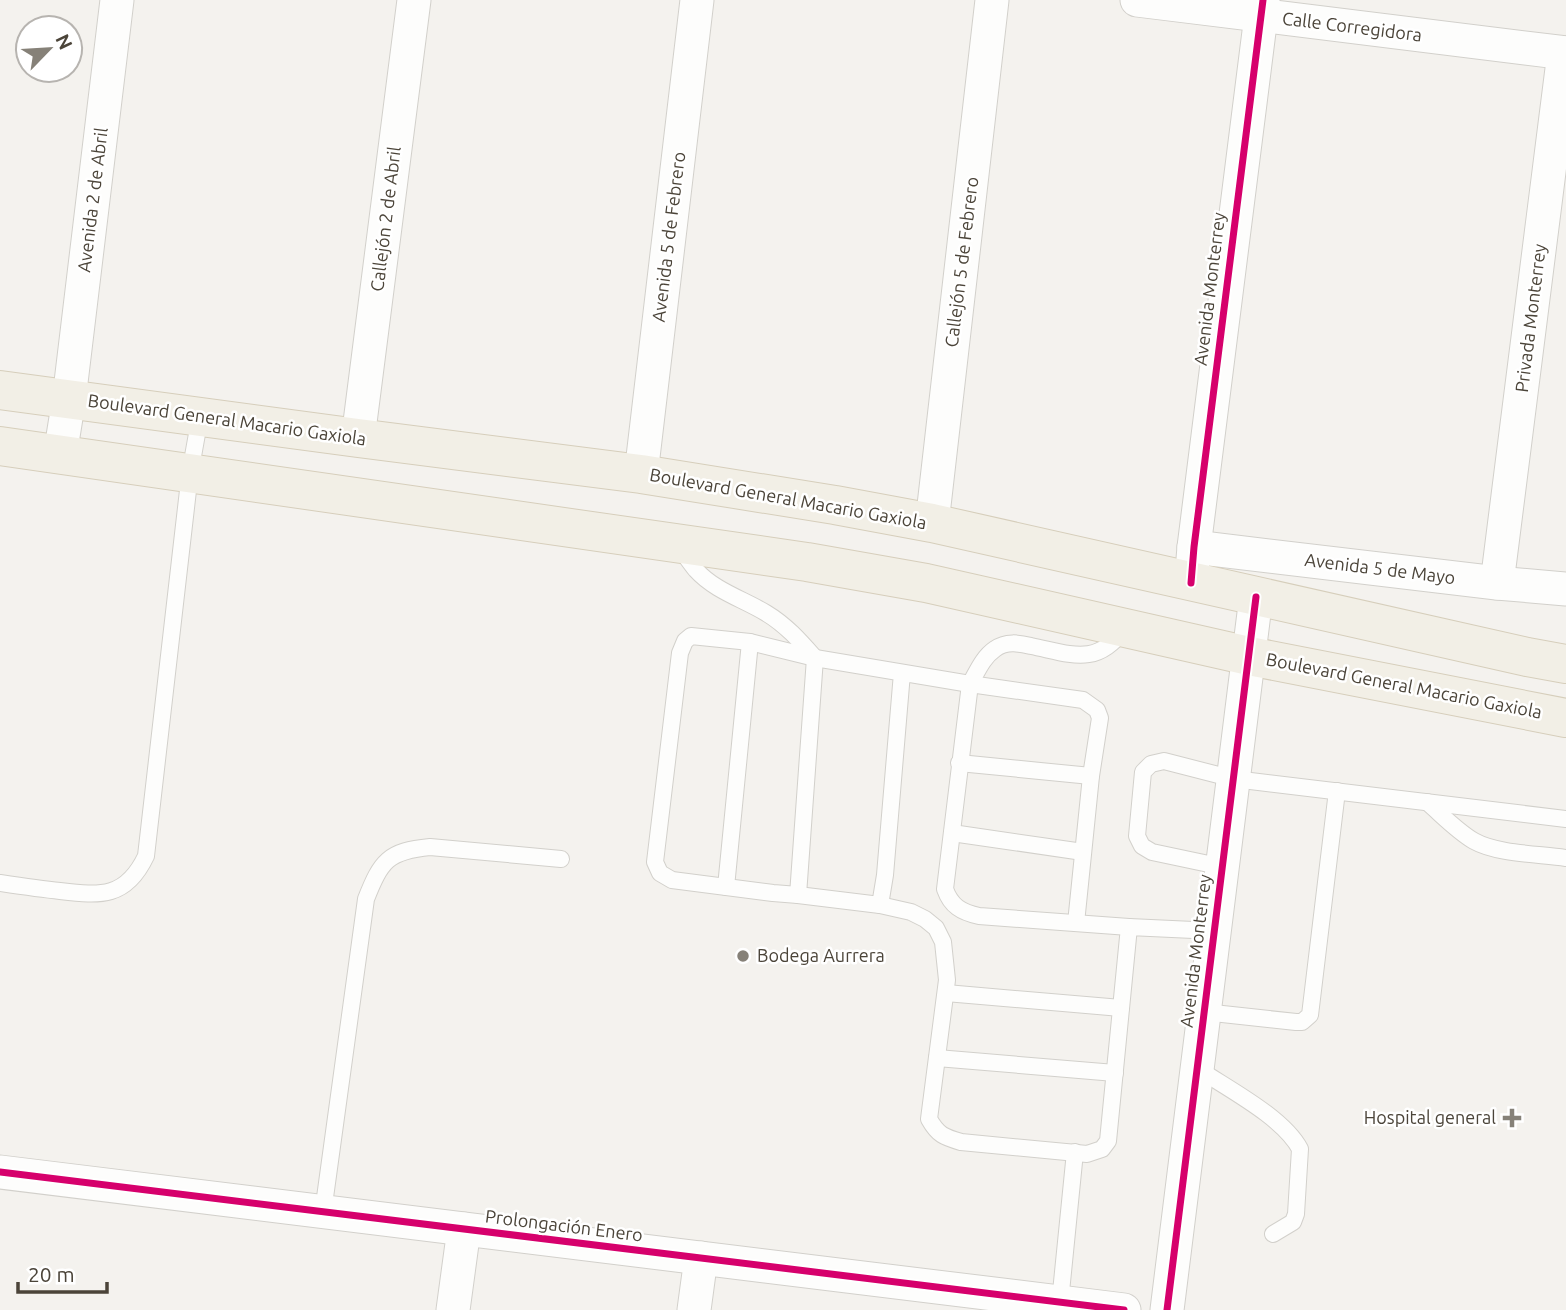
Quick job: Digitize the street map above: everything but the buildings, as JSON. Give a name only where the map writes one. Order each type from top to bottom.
[{"type":"main road","name":"Boulevard General Macario Gaxiola","points":[[0,390],[641,474],[1192,565],[1256,597],[1566,664]]},
{"type":"main road","name":"Boulevard General Macario Gaxiola","points":[[0,446],[807,562],[926,583],[1249,656],[1566,718]]},
{"type":"street","name":"Avenida 2 de Abril","points":[[60,455],[117,0]]},
{"type":"street","name":"Callejón 2 de Abril","points":[[358,438],[414,0]]},
{"type":"street","name":"Avenida 5 de Febrero","points":[[641,474],[697,0]]},
{"type":"street","name":"Callejón 5 de Febrero","points":[[932,523],[992,0]]},
{"type":"street","name":"Calle Corregidora","points":[[1137,0],[1262,8],[1565,53]]},
{"type":"street","name":"Avenida Monterrey","points":[[1192,565],[1262,8]]},
{"type":"street","name":"Privada Monterrey","points":[[1497,583],[1565,53]]},
{"type":"street","name":"Avenida 5 de Mayo","points":[[1192,565],[1566,589]]},
{"type":"street","name":"Avenida Monterrey","points":[[1167,1310],[1256,597]]},
{"type":"street","name":"Prolongación Enero","points":[[0,1172],[701,1258],[923,1298],[1060,1302],[1124,1310]]},
{"type":"street","points":[[453,1310],[464,1229]]},
{"type":"street","points":[[694,1310],[701,1258]]},
{"type":"lane","points":[[0,883],[90,895],[110,892],[123,886],[138,873],[146,856],[190,473],[200,417]]},
{"type":"lane","points":[[676,543],[697,571],[718,587],[779,622],[815,658],[799,895]]},
{"type":"lane","points":[[1124,628],[1112,644],[1092,654],[1080,656],[1016,643],[996,648],[986,656],[970,684],[945,889],[953,905],[964,913],[979,916],[1215,931]]},
{"type":"lane","points":[[1076,923],[1091,776],[1100,718],[1097,710],[1083,701],[815,658],[750,642],[691,635],[685,641],[680,653],[655,862],[660,873],[672,880],[880,905],[911,912],[936,929],[943,942],[947,979],[929,1119],[936,1131],[945,1137],[961,1142],[1087,1154],[1102,1149],[1108,1140],[1129,927]]},
{"type":"lane","points":[[726,887],[750,642]]},
{"type":"lane","points":[[880,905],[886,875],[902,673]]},
{"type":"lane","points":[[1223,867],[1152,852],[1142,846],[1137,836],[1143,772],[1150,764],[1164,761],[1234,779],[1566,819]]},
{"type":"lane","points":[[959,763],[1091,776]]},
{"type":"lane","points":[[1204,1012],[1296,1022],[1302,1022],[1310,1015],[1337,791]]},
{"type":"lane","points":[[1427,802],[1458,829],[1491,848],[1566,858]]},
{"type":"lane","points":[[952,834],[1083,852]]},
{"type":"lane","points":[[324,1212],[366,899],[374,878],[387,860],[409,849],[430,847],[561,859]]},
{"type":"lane","points":[[946,993],[1121,1008]]},
{"type":"lane","points":[[937,1058],[1115,1073]]},
{"type":"lane","points":[[1197,1068],[1273,1118],[1295,1140],[1300,1149],[1296,1214],[1293,1222],[1273,1234]]},
{"type":"lane","points":[[1060,1302],[1075,1152]]},
{"type":"cycle path","points":[[1191,583],[1263,0]]},
{"type":"cycle path","points":[[1167,1310],[1256,597]]},
{"type":"cycle path","points":[[0,1172],[1124,1310]]},
{"type":"place","name":"Bodega Aurrera","points":[[743,956]]},
{"type":"place","name":"Hospital general","points":[[1512,1118]]}]
